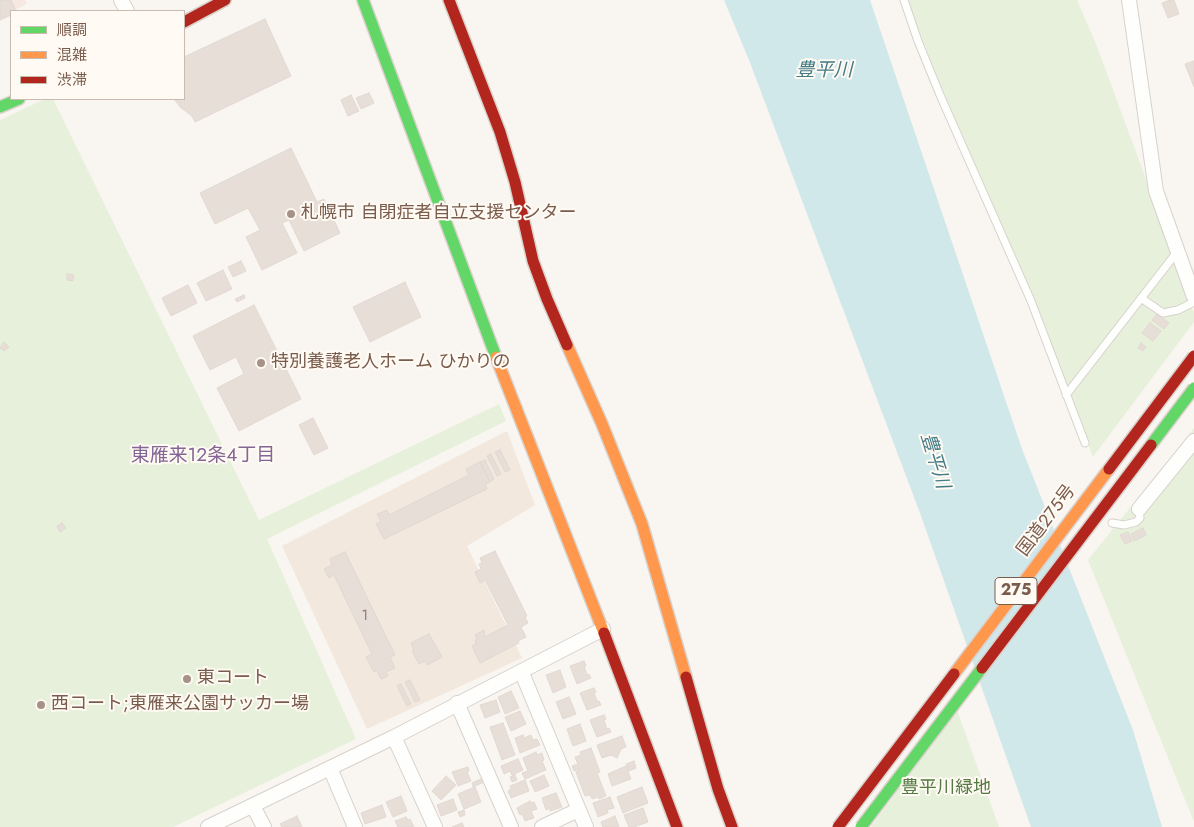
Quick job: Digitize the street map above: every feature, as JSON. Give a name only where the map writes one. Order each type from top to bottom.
[{"type":"main road","points":[[185,21],[225,0]]},
{"type":"main road","points":[[363,0],[516,410],[603,630],[677,827]]},
{"type":"main road","points":[[449,0],[500,132],[515,182],[533,262],[547,300],[602,424],[642,524],[718,789],[732,827]]},
{"type":"main road","points":[[0,107],[17,100]]},
{"type":"main road","name":"国道275号","points":[[838,827],[1194,356]]},
{"type":"main road","name":"国道275号","points":[[862,827],[1194,388]]},
{"type":"street","points":[[1129,0],[1156,190],[1194,297]]},
{"type":"street","points":[[1139,510],[1194,440]]},
{"type":"street","points":[[208,827],[394,737],[603,630]]},
{"type":"street","points":[[522,673],[586,827]]},
{"type":"street","points":[[457,704],[511,827]]},
{"type":"street","points":[[394,737],[435,827]]},
{"type":"street","points":[[330,768],[355,827]]},
{"type":"street","points":[[253,806],[264,827]]},
{"type":"street","points":[[542,827],[578,810]]},
{"type":"lane","points":[[904,0],[940,95],[1031,301],[1085,443]]},
{"type":"lane","points":[[1066,395],[1178,252]]},
{"type":"lane","points":[[1141,298],[1163,313],[1178,310],[1194,302]]},
{"type":"lane","points":[[1112,523],[1124,525],[1136,522],[1140,518],[1139,510]]},
{"type":"shaded area","points":[[0,0],[25,0],[27,4],[15,10],[10,10],[10,12],[0,17]]},
{"type":"shaded area","points":[[507,431],[535,505],[467,546],[522,658],[367,729],[282,546]]},
{"type":"green space","points":[[907,0],[1077,0],[1096,44],[1187,290],[1186,298],[1194,312],[1194,322],[1093,457],[1034,301],[956,123]]},
{"type":"green space","points":[[43,100],[53,100],[259,520],[499,404],[506,421],[267,539],[356,739],[173,827],[0,827],[0,120]]},
{"type":"green space","points":[[1194,428],[1194,822],[1088,560]]},
{"type":"green space","name":"豊平川緑地","points":[[957,710],[999,827],[871,827]]},
{"type":"water","name":"豊平川","points":[[724,0],[870,0],[1022,449],[1133,730],[1162,827],[1031,827],[920,513],[749,60]]},
{"type":"building","points":[[0,0],[11,0],[16,10],[10,10],[10,15],[0,20]]},
{"type":"building","points":[[1174,0],[1179,14],[1168,18],[1162,3]]},
{"type":"building","points":[[265,19],[291,76],[195,122],[192,116],[180,107],[175,100],[185,100],[185,57]]},
{"type":"building","points":[[1194,61],[1194,87],[1185,64]]},
{"type":"building","points":[[369,93],[374,103],[361,109],[356,98]]},
{"type":"building","points":[[351,95],[359,111],[348,116],[341,100]]},
{"type":"building","name":"札幌市 自閉症者自立支援センター","points":[[291,148],[317,202],[324,199],[340,233],[304,251],[289,220],[282,223],[297,253],[262,270],[246,237],[260,230],[248,208],[215,224],[200,193]]},
{"type":"building","points":[[241,261],[246,271],[233,277],[228,267]]},
{"type":"building","points":[[223,270],[232,289],[206,301],[197,283]]},
{"type":"building","points":[[67,274],[74,275],[73,281],[67,280]]},
{"type":"building","points":[[405,282],[421,317],[370,342],[353,307]]},
{"type":"building","points":[[188,285],[197,303],[171,316],[162,298]]},
{"type":"building","points":[[244,295],[245,298],[237,302],[235,299]]},
{"type":"building","name":"特別養護老人ホーム ひかりの","points":[[254,305],[301,399],[239,431],[217,388],[244,374],[236,357],[210,370],[193,336]]},
{"type":"building","points":[[1157,314],[1169,323],[1164,329],[1152,320]]},
{"type":"building","points":[[1150,323],[1161,331],[1153,341],[1142,333]]},
{"type":"building","points":[[4,342],[9,347],[4,351],[0,348]]},
{"type":"building","points":[[1141,343],[1146,347],[1143,351],[1138,348]]},
{"type":"building","points":[[313,418],[328,448],[314,455],[299,425]]},
{"type":"building","points":[[500,450],[510,470],[505,472],[495,452]]},
{"type":"building","points":[[491,454],[501,474],[497,476],[487,456]]},
{"type":"building","points":[[485,460],[494,479],[490,482],[480,462]]},
{"type":"building","points":[[480,462],[490,482],[485,484],[487,489],[384,539],[376,524],[381,522],[377,514],[387,510],[389,515],[469,475],[466,469]]},
{"type":"building","points":[[62,523],[66,528],[60,532],[57,526]]},
{"type":"building","points":[[1143,528],[1146,535],[1134,541],[1131,534]]},
{"type":"building","points":[[1128,532],[1132,541],[1125,544],[1120,535]]},
{"type":"building","points":[[495,551],[527,616],[525,617],[528,623],[521,627],[526,637],[518,641],[519,643],[480,663],[472,646],[476,644],[475,635],[484,630],[485,637],[508,625],[485,580],[480,583],[475,572],[481,569],[479,564],[482,563],[480,558]]},
{"type":"building","points":[[345,552],[395,655],[390,657],[395,668],[386,672],[388,676],[381,679],[377,671],[374,672],[366,657],[372,654],[334,575],[329,578],[324,569],[332,565],[330,559]]},
{"type":"building","points":[[429,634],[442,657],[427,665],[425,661],[419,664],[412,651],[414,650],[411,643]]},
{"type":"building","points":[[584,661],[587,675],[589,674],[591,678],[577,684],[570,666]]},
{"type":"building","points":[[560,670],[566,687],[553,693],[546,675]]},
{"type":"building","points":[[410,680],[420,700],[415,702],[405,682]]},
{"type":"building","points":[[401,684],[411,704],[407,706],[397,686]]},
{"type":"building","points":[[594,688],[597,701],[601,705],[587,710],[580,693]]},
{"type":"building","points":[[511,691],[519,708],[505,714],[498,697]]},
{"type":"building","points":[[569,697],[576,714],[563,719],[556,702]]},
{"type":"building","points":[[496,700],[500,712],[485,718],[480,705]]},
{"type":"building","points":[[520,711],[526,724],[511,731],[505,717]]},
{"type":"building","points":[[604,715],[607,729],[609,728],[611,732],[597,737],[590,720]]},
{"type":"building","points":[[503,723],[515,755],[502,760],[490,727]]},
{"type":"building","points":[[580,724],[586,741],[573,746],[567,729]]},
{"type":"building","points":[[523,735],[524,738],[531,735],[533,740],[537,739],[540,745],[520,753],[515,738]]},
{"type":"building","points":[[622,736],[626,747],[621,749],[617,758],[611,755],[602,758],[597,745]]},
{"type":"building","points":[[591,748],[600,772],[597,773],[606,796],[599,799],[598,797],[592,799],[590,795],[585,796],[576,772],[580,769],[574,771],[572,766],[578,764],[575,757],[581,755],[580,752]]},
{"type":"building","points":[[536,752],[537,755],[542,753],[544,760],[542,761],[546,770],[525,779],[522,773],[528,771],[523,758]]},
{"type":"building","points":[[518,759],[523,770],[512,775],[510,771],[504,774],[501,766]]},
{"type":"building","points":[[634,761],[636,768],[629,771],[626,764]]},
{"type":"building","points":[[626,766],[631,779],[612,786],[608,774]]},
{"type":"building","points":[[468,767],[469,771],[467,772],[471,781],[458,786],[452,772]]},
{"type":"building","points":[[515,775],[517,780],[512,782],[510,777]]},
{"type":"building","points":[[544,775],[549,786],[535,792],[530,781]]},
{"type":"building","points":[[446,776],[456,785],[441,800],[432,791]]},
{"type":"building","points":[[483,778],[484,782],[473,787],[472,783]]},
{"type":"building","points":[[525,780],[529,791],[511,798],[508,791],[511,789],[510,786]]},
{"type":"building","points":[[475,787],[481,802],[464,809],[458,794]]},
{"type":"building","points":[[642,787],[648,803],[623,813],[617,797]]},
{"type":"building","points":[[556,793],[562,807],[550,811],[550,808],[546,810],[542,798]]},
{"type":"building","points":[[401,796],[407,811],[393,817],[386,802]]},
{"type":"building","points":[[610,797],[614,808],[607,810],[608,813],[598,817],[593,803]]},
{"type":"building","points":[[453,799],[457,810],[441,816],[437,805]]},
{"type":"building","points":[[530,801],[530,803],[534,802],[537,809],[531,811],[534,818],[525,821],[517,808]]},
{"type":"building","points":[[382,805],[386,817],[365,824],[361,813]]},
{"type":"building","points":[[643,808],[648,822],[629,827],[624,815]]},
{"type":"building","points":[[464,810],[465,815],[460,817],[458,812]]},
{"type":"building","points":[[297,816],[302,827],[282,827],[280,824]]},
{"type":"building","points":[[615,816],[619,827],[603,827],[601,822]]},
{"type":"building","points":[[406,817],[408,820],[410,819],[414,827],[398,827],[395,821]]},
{"type":"building","points":[[462,823],[464,827],[452,827]]},
{"type":"traffic: fast","points":[[363,0],[496,357]]},
{"type":"traffic: fast","points":[[0,107],[17,100]]},
{"type":"traffic: fast","points":[[1151,445],[1194,388]]},
{"type":"traffic: fast","points":[[861,827],[982,668]]},
{"type":"traffic: slow","points":[[567,345],[602,424],[642,524],[686,677]]},
{"type":"traffic: slow","points":[[496,357],[604,633]]},
{"type":"traffic: slow","points":[[954,674],[1109,469]]},
{"type":"traffic: jam","points":[[185,21],[225,0]]},
{"type":"traffic: jam","points":[[449,0],[500,132],[515,182],[533,261],[567,345]]},
{"type":"traffic: jam","points":[[1109,469],[1194,356]]},
{"type":"traffic: jam","points":[[982,668],[1151,445]]},
{"type":"traffic: jam","points":[[604,633],[677,827]]},
{"type":"traffic: jam","points":[[838,827],[954,674]]},
{"type":"traffic: jam","points":[[686,677],[718,789],[732,827]]},
{"type":"place","name":"札幌市 自閉症者自立支援センター","points":[[291,214]]},
{"type":"place","name":"特別養護老人ホーム ひかりの","points":[[261,363]]},
{"type":"place","name":"東コート","points":[[187,679]]},
{"type":"place","name":"西コート;東雁来公園サッカー場","points":[[41,705]]},
{"type":"district","name":"東雁来12条4丁目","points":[[203,456]]}]
